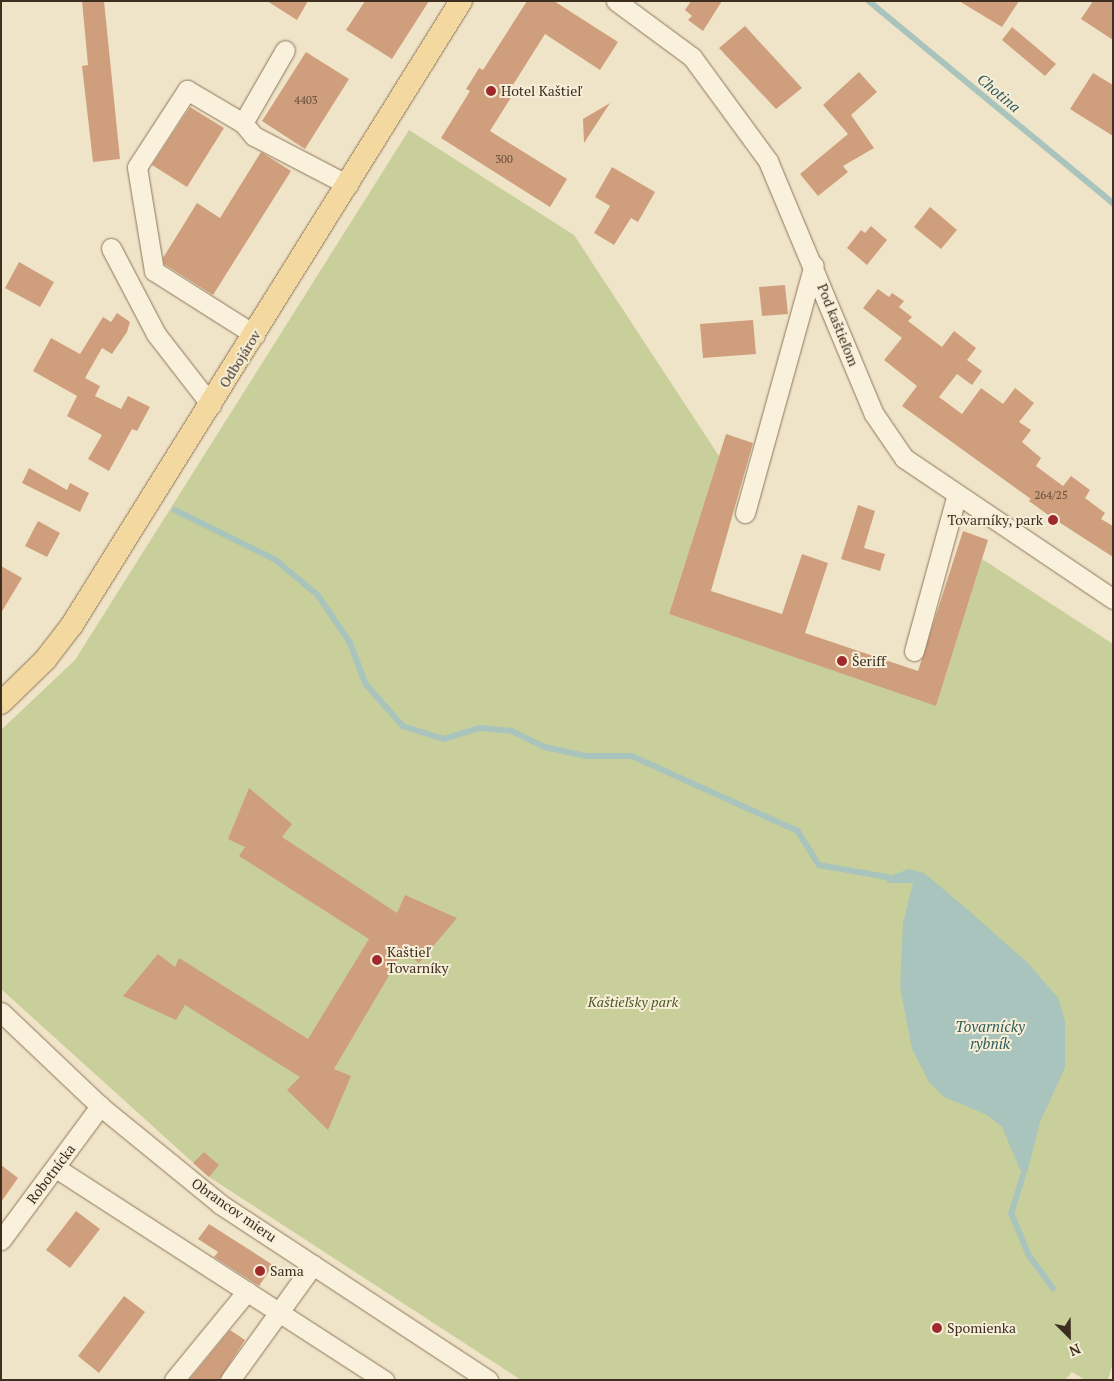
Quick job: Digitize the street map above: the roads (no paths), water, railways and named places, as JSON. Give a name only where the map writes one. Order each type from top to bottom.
[{"type":"main road","name":"Odbojárov","points":[[1,703],[45,660],[72,625],[255,336],[461,1]]},
{"type":"street","name":"Pod kaštieľom","points":[[616,1],[692,57],[768,161],[814,265],[874,414],[904,458],[956,497],[1113,599]]},
{"type":"street","points":[[243,123],[285,50]]},
{"type":"street","points":[[255,336],[154,271],[137,168],[186,90],[243,123],[254,136],[348,185]]},
{"type":"street","points":[[111,248],[156,334],[211,405]]},
{"type":"street","points":[[745,513],[814,265]]},
{"type":"street","points":[[914,651],[956,497]]},
{"type":"street","name":"Obrancov mieru","points":[[1,1012],[100,1106],[220,1204],[488,1380]]},
{"type":"street","name":"Robotnícka","points":[[1,1240],[100,1106]]},
{"type":"street","points":[[56,1168],[384,1380]]},
{"type":"street","points":[[230,1380],[313,1265]]},
{"type":"street","points":[[174,1380],[247,1291]]},
{"type":"water","name":"Tovarnícky rybník","points":[[909,869],[924,873],[966,908],[1028,963],[1058,998],[1065,1020],[1065,1068],[1040,1122],[1027,1173],[1023,1177],[1002,1127],[987,1115],[944,1097],[929,1082],[912,1049],[900,987],[903,923],[913,883],[887,883],[887,877]]},
{"type":"waterway","name":"Chotina","points":[[869,1],[1113,203]]},
{"type":"waterway","points":[[175,510],[276,560],[318,595],[350,642],[366,684],[403,726],[444,739],[480,728],[512,731],[545,747],[586,756],[632,756],[798,831],[819,865],[887,877]]},
{"type":"waterway","points":[[1023,1177],[1012,1214],[1029,1255],[1053,1288]]},
{"type":"place","name":"Hotel Kaštieľ","points":[[491,91]]},
{"type":"place","name":"Tovarníky, park","points":[[1053,520]]},
{"type":"place","name":"Šeriff","points":[[842,661]]},
{"type":"place","name":"Kaštieľ Tovarníky","points":[[377,960]]},
{"type":"place","name":"Sama","points":[[260,1271]]},
{"type":"place","name":"Spomienka","points":[[937,1328]]},
{"type":"park label","name":"Kaštieľsky park","points":[[633,1002]]}]
